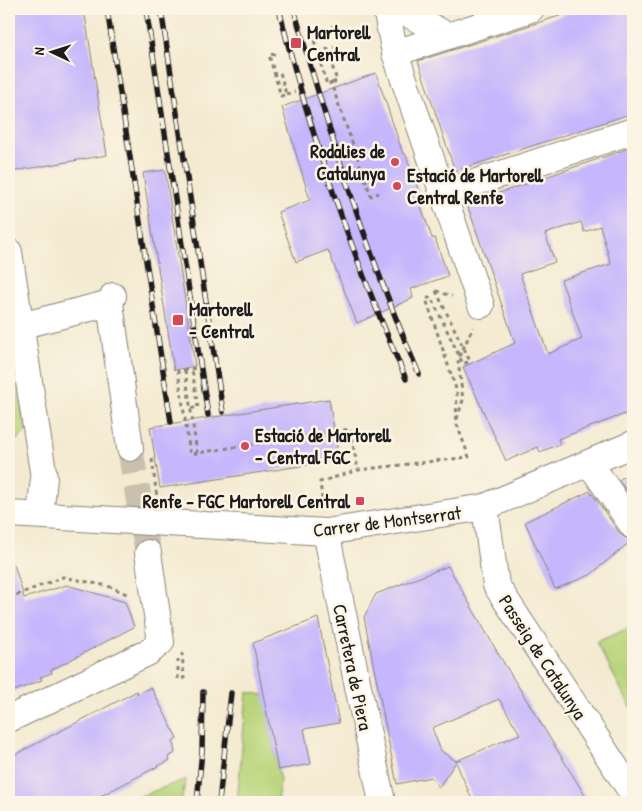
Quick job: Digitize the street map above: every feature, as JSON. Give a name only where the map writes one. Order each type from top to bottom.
[{"type":"street","points":[[386,9],[395,53],[481,305]]},
{"type":"street","points":[[404,9],[408,14],[448,36]]},
{"type":"street","points":[[395,53],[531,9]]},
{"type":"street","points":[[443,193],[633,131]]},
{"type":"street","points":[[9,252],[44,478],[40,515]]},
{"type":"street","points":[[20,326],[111,300],[130,448]]},
{"type":"street","name":"Carrer de Montserrat","points":[[9,514],[326,532],[485,508],[633,444]]},
{"type":"street","points":[[590,464],[633,526]]},
{"type":"street","name":"Passeig de Catalunya","points":[[485,508],[496,586],[633,794]]},
{"type":"street","name":"Carretera de Piera","points":[[326,532],[382,802]]},
{"type":"street","points":[[9,719],[149,652],[161,642],[148,553]]},
{"type":"path","points":[[330,59],[337,81],[327,85],[312,33],[335,26]]},
{"type":"path","points":[[318,52],[334,47]]},
{"type":"path","points":[[275,54],[269,55],[281,96],[295,92]]},
{"type":"path","points":[[280,72],[286,94]]},
{"type":"path","points":[[331,83],[371,196],[379,193]]},
{"type":"path","points":[[326,532],[320,482],[358,470],[469,457],[456,422],[456,392],[426,299],[431,297],[464,364],[470,361],[436,291]]},
{"type":"path","points":[[456,422],[463,400],[458,360],[481,305]]},
{"type":"path","points":[[197,368],[178,371],[190,454],[350,429],[358,470]]},
{"type":"path","points":[[191,408],[198,408],[192,369]]},
{"type":"path","points":[[185,370],[197,453]]},
{"type":"path","points":[[9,598],[63,577],[108,586],[134,597]]},
{"type":"green space","points":[[9,336],[26,432],[9,446]]},
{"type":"green space","points":[[631,627],[633,630],[633,712],[596,642]]},
{"type":"green space","points":[[247,692],[264,695],[280,780],[277,802],[237,802]]},
{"type":"green space","points":[[186,779],[181,802],[125,802]]},
{"type":"building","points":[[9,9],[84,9],[107,155],[9,172]]},
{"type":"building","points":[[581,9],[633,9],[633,113],[455,171],[418,61]]},
{"type":"building","points":[[376,73],[403,154],[405,153],[420,194],[417,195],[432,238],[435,238],[448,276],[411,289],[413,298],[357,323],[328,250],[296,262],[278,212],[310,200],[282,107]]},
{"type":"building","points":[[633,147],[633,411],[558,439],[560,444],[540,452],[538,447],[506,461],[463,367],[515,343],[467,204]],"holes":[[[581,222],[584,232],[600,226],[611,264],[561,280],[582,339],[548,354],[520,274],[555,262],[545,234]]]},
{"type":"building","points":[[165,170],[195,366],[174,370],[143,173]]},
{"type":"building","name":"Estació de Martorell - Central FGC","points":[[329,399],[339,460],[160,488],[150,427]]},
{"type":"building","points":[[625,476],[633,487],[633,500],[619,480]]},
{"type":"building","points":[[590,491],[621,535],[631,541],[590,575],[555,589],[525,522]]},
{"type":"building","points":[[9,564],[14,564],[24,598],[67,585],[125,602],[134,627],[51,670],[52,673],[40,677],[42,680],[9,693]]},
{"type":"building","points":[[448,566],[499,655],[589,802],[473,802],[456,762],[439,787],[431,777],[397,784],[364,617],[376,594]],"holes":[[[499,699],[520,734],[456,761],[441,751],[432,728]]]},
{"type":"building","points":[[318,618],[339,723],[304,729],[311,764],[278,770],[253,643]]},
{"type":"building","points":[[151,687],[177,738],[173,741],[175,753],[168,757],[170,760],[89,802],[19,802],[9,796],[9,758],[137,691],[138,694]]},
{"type":"tunnel","points":[[130,448],[148,553]]},
{"type":"railway","points":[[107,9],[171,422]]},
{"type":"railway","points":[[146,9],[208,415]]},
{"type":"railway","points":[[161,9],[223,412]]},
{"type":"railway","points":[[279,9],[291,56],[335,197],[351,243],[406,379]]},
{"type":"railway","points":[[294,9],[350,194],[400,330],[419,374]]},
{"type":"railway","points":[[197,802],[202,751],[203,692]]},
{"type":"railway","points":[[219,802],[231,693]]},
{"type":"place","name":"Martorell Central","points":[[296,43]]},
{"type":"place","name":"Rodalies de Catalunya","points":[[395,162]]},
{"type":"place","name":"Estació de Martorell Central Renfe","points":[[397,186]]},
{"type":"place","name":"Martorell - Central","points":[[178,320]]},
{"type":"place","name":"Estació de Martorell - Central FGC","points":[[245,446]]},
{"type":"place","name":"Renfe - FGC Martorell Central","points":[[360,501]]}]
